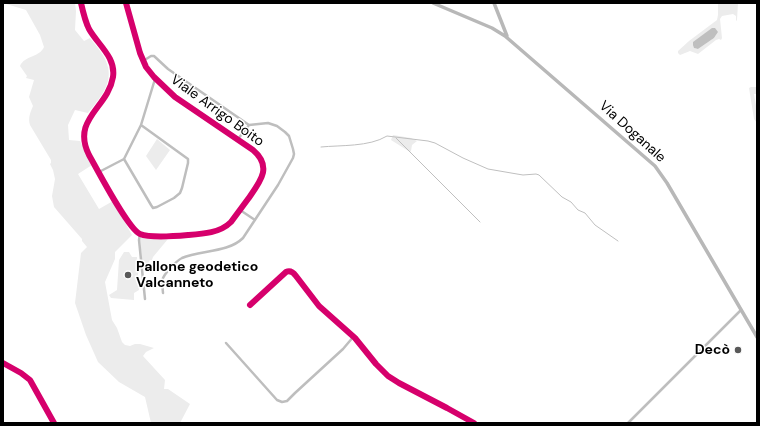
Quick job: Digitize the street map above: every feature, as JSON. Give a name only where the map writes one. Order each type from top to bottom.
[{"type":"main road","name":"Via Doganale","points":[[433,3],[492,28],[507,37],[655,166],[757,337]]},
{"type":"main road","points":[[494,3],[507,37]]},
{"type":"street","points":[[82,3],[88,27],[108,54],[112,63],[113,71],[113,79],[109,89],[88,121],[84,130],[87,150],[124,216],[133,228],[140,234],[139,239],[145,299]]},
{"type":"street","name":"Viale Arrigo Boito","points":[[126,3],[143,61],[155,79],[175,97],[238,139],[258,155],[264,169],[259,184],[229,224],[220,230],[202,234],[172,236],[140,234]]},
{"type":"street","points":[[143,61],[151,56],[154,56],[168,69],[249,125],[268,123],[276,126],[289,136],[294,153],[293,158],[280,182],[245,235],[238,241],[225,247],[184,257],[178,260],[162,281],[163,292]]},
{"type":"street","points":[[99,172],[124,159],[141,125],[155,79]]},
{"type":"street","points":[[124,159],[153,207],[155,208],[174,198],[181,191],[188,159],[141,125]]},
{"type":"street","points":[[238,139],[249,125]]},
{"type":"street","points":[[240,210],[255,220]]},
{"type":"street","points":[[250,305],[286,272],[292,272],[320,307],[354,336],[376,364],[389,377],[474,423]]},
{"type":"street","points":[[628,423],[741,310]]},
{"type":"street","points":[[226,343],[277,400],[284,402],[287,401],[343,349],[354,336]]},
{"type":"street","points":[[3,362],[30,380],[54,423]]},
{"type":"shaded area","points":[[3,3],[75,3],[75,30],[84,41],[90,38],[106,60],[109,71],[107,84],[97,102],[88,113],[75,110],[68,125],[69,140],[80,141],[92,165],[78,174],[99,209],[113,201],[132,235],[115,252],[115,259],[105,282],[112,320],[117,328],[122,342],[125,345],[130,346],[140,344],[154,348],[146,352],[143,356],[165,380],[164,389],[168,389],[190,404],[180,423],[151,423],[145,397],[119,382],[98,362],[86,335],[75,303],[81,253],[87,247],[82,239],[54,207],[52,196],[55,179],[50,164],[51,160],[29,122],[33,106],[29,97],[34,80],[26,78],[27,76],[20,66],[22,62],[42,51],[44,47],[40,35],[26,10]]},
{"type":"shaded area","points":[[718,3],[738,3],[736,21],[736,16],[733,14],[722,16],[720,19],[721,40],[716,40],[698,54],[690,51],[680,55],[678,53],[678,51],[689,41],[717,20]],"holes":[[[718,32],[714,38],[698,49],[694,48]]]},
{"type":"shaded area","points":[[712,28],[715,28],[718,32],[714,38],[698,49],[694,48],[693,42]]},
{"type":"shaded area","points":[[757,87],[757,94],[754,94],[757,111],[757,123],[754,119],[749,88]]},
{"type":"shaded area","points":[[393,135],[411,138],[417,141],[412,145],[410,152],[391,140]]},
{"type":"shaded area","points":[[157,139],[170,150],[156,170],[146,156]]},
{"type":"shaded area","points":[[141,237],[168,239],[152,260],[150,260],[145,269],[143,269]]},
{"type":"shaded area","name":"Pallone geodetico Valcanneto","points":[[124,252],[129,252],[132,257],[137,257],[139,290],[134,293],[134,300],[111,298],[109,295],[117,290],[119,260]]},
{"type":"waterway","points":[[321,147],[363,144],[380,140],[387,136],[428,141],[488,169],[523,175],[536,174],[539,175],[562,197],[571,202],[578,210],[585,213],[595,225],[618,241]]},
{"type":"waterway","points":[[396,138],[480,222]]},
{"type":"cycle path","points":[[81,3],[89,29],[112,63],[113,77],[110,88],[92,114],[84,132],[85,143],[89,155],[113,198],[128,222],[140,234],[150,236],[171,236],[200,234],[222,229],[231,222],[257,187],[262,174],[262,162],[253,150],[175,97],[154,77],[146,67],[140,53],[126,3]]},
{"type":"cycle path","points":[[250,305],[286,272],[291,272],[319,306],[355,338],[388,376],[474,423]]},
{"type":"cycle path","points":[[3,363],[30,380],[54,423]]},
{"type":"place","name":"Pallone geodetico Valcanneto","points":[[128,275]]},
{"type":"place","name":"Decò","points":[[738,350]]}]
